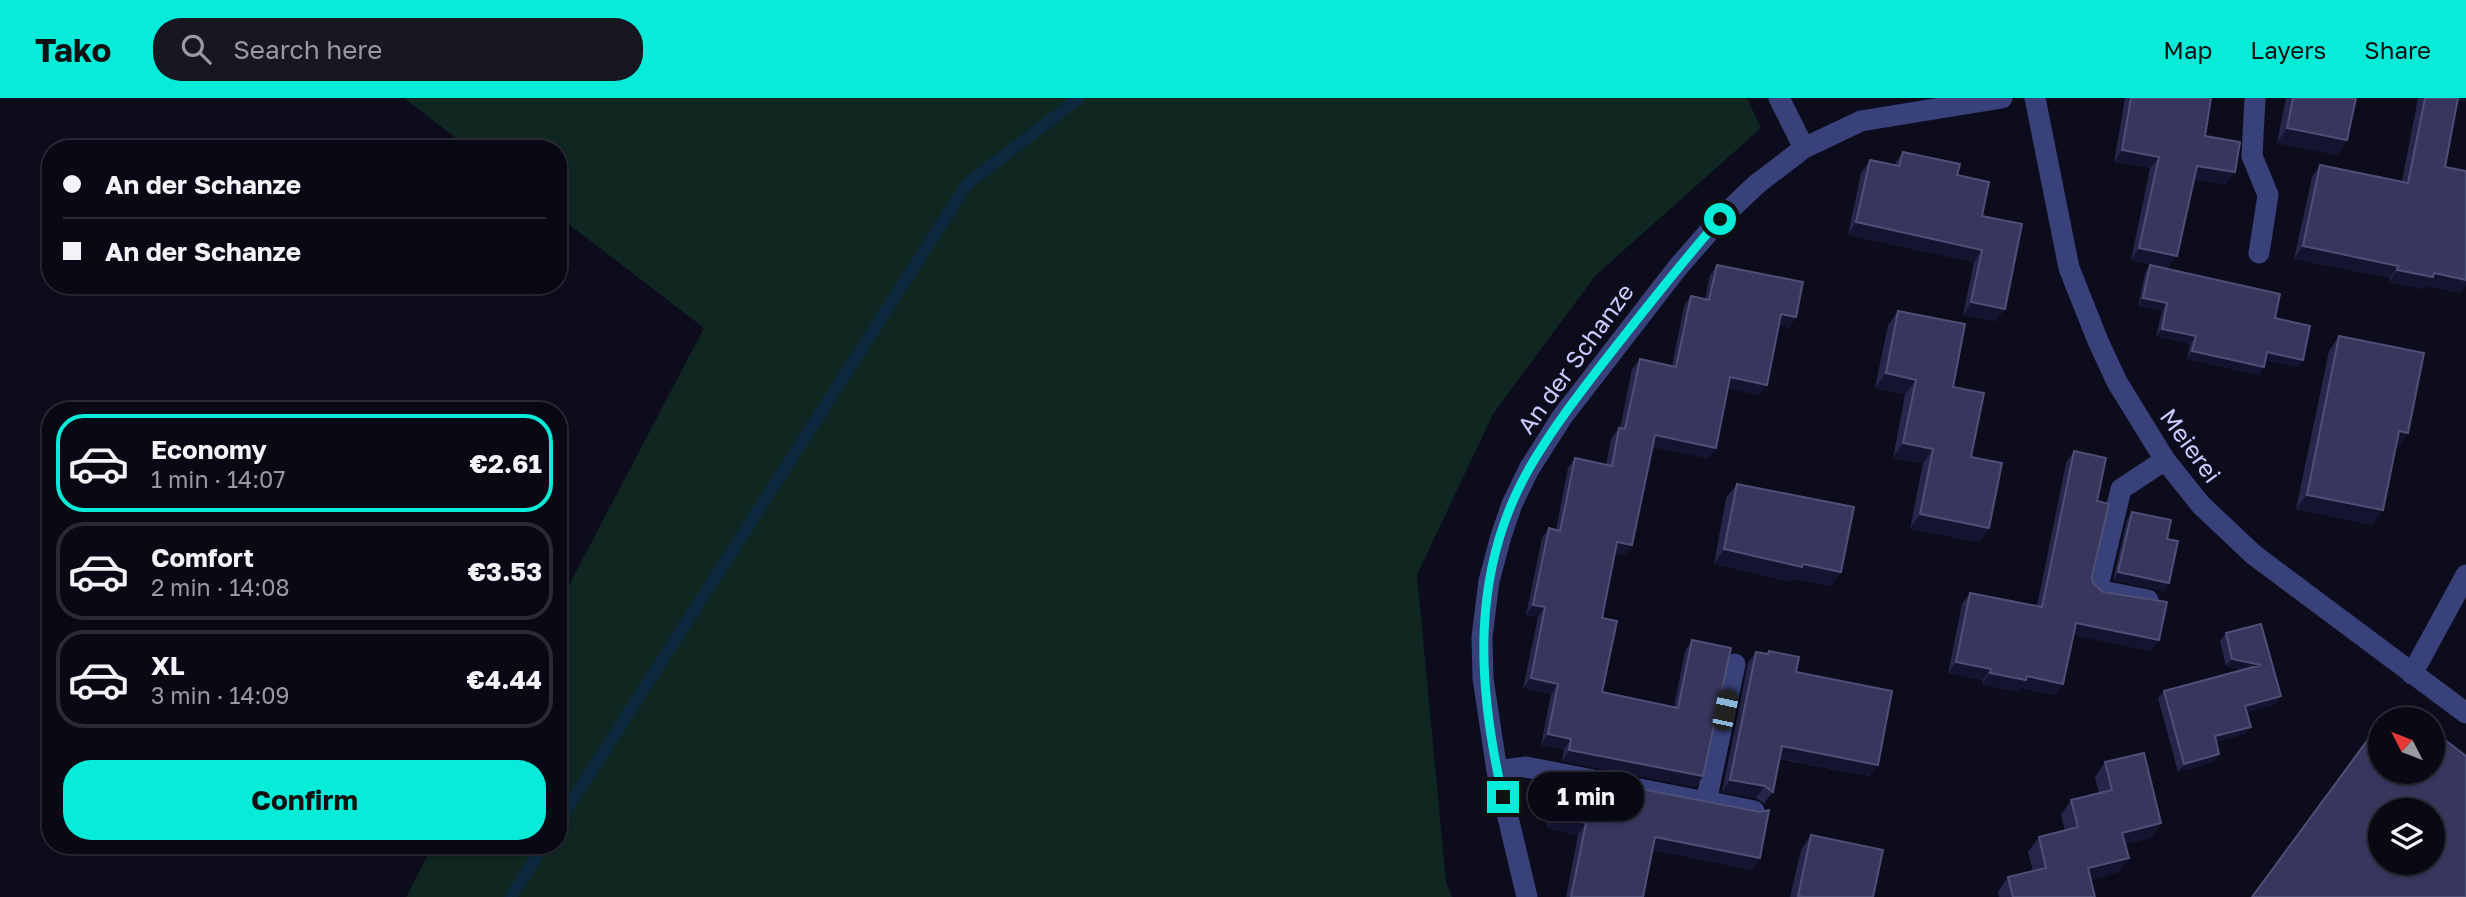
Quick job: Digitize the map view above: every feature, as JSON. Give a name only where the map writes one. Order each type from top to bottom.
[{"type":"street","points":[[1779,98],[1804,148]]},
{"type":"street","name":"An der Schanze","points":[[1527,897],[1497,771],[1483,678],[1482,637],[1489,581],[1501,536],[1523,480],[1562,416],[1678,267],[1720,219],[1757,184],[1804,148],[1861,121],[2003,98]]},
{"type":"street","name":"Meierei","points":[[2035,98],[2069,268],[2117,382],[2165,460],[2201,505],[2254,555],[2466,713]]},
{"type":"street","points":[[2255,98],[2252,156],[2268,195],[2259,253]]},
{"type":"street","points":[[2156,601],[2097,590],[2121,489],[2165,460]]},
{"type":"street","points":[[2412,674],[2466,575]]},
{"type":"street","points":[[1706,802],[1735,664]]},
{"type":"street","points":[[1497,771],[1526,766],[1754,811]]},
{"type":"green space","points":[[404,98],[1747,98],[1761,128],[1595,276],[1493,414],[1417,575],[1446,882],[1452,897],[406,897],[428,854],[567,854],[567,589],[704,328],[567,223],[567,140],[458,140]]},
{"type":"building","points":[[2131,98],[2211,98],[2205,136],[2240,142],[2235,172],[2197,166],[2177,256],[2139,248],[2159,157],[2122,150]]},
{"type":"building","points":[[2293,98],[2356,98],[2347,140],[2287,128]]},
{"type":"building","points":[[2425,98],[2458,98],[2445,167],[2466,171],[2466,280],[2434,273],[2433,277],[2397,270],[2398,266],[2303,246],[2320,165],[2408,183]]},
{"type":"building","points":[[1903,152],[1960,164],[1957,175],[1989,182],[1982,216],[2022,224],[2005,309],[1971,302],[1982,250],[1856,222],[1870,160],[1899,166]]},
{"type":"building","points":[[1717,265],[1803,282],[1796,317],[1781,314],[1767,385],[1730,377],[1716,448],[1655,435],[1632,545],[1617,542],[1602,618],[1617,621],[1602,692],[1678,708],[1692,640],[1731,648],[1703,776],[1569,750],[1571,739],[1548,734],[1558,684],[1531,678],[1545,607],[1533,605],[1549,528],[1560,531],[1575,458],[1612,466],[1619,428],[1625,429],[1640,359],[1676,367],[1691,296],[1709,300]]},
{"type":"building","points":[[2150,265],[2280,294],[2275,318],[2310,326],[2303,360],[2267,352],[2264,367],[2192,351],[2196,336],[2162,329],[2167,303],[2143,298]]},
{"type":"building","points":[[1898,311],[1965,324],[1953,387],[1984,393],[1971,457],[2002,463],[1989,528],[1920,514],[1933,449],[1903,443],[1916,380],[1886,373]]},
{"type":"building","points":[[2339,336],[2424,353],[2408,433],[2399,431],[2383,510],[2307,495]]},
{"type":"building","points":[[2074,451],[2106,458],[2097,501],[2109,504],[2092,576],[2093,583],[2103,592],[2167,602],[2159,640],[2076,623],[2063,684],[2027,676],[2026,680],[1990,673],[1991,669],[1956,662],[1970,593],[2042,607]]},
{"type":"building","points":[[1737,484],[1854,507],[1841,572],[1803,564],[1802,567],[1724,549]]},
{"type":"building","points":[[2132,512],[2171,520],[2167,539],[2178,541],[2169,583],[2118,572]]},
{"type":"building","points":[[2261,624],[2281,696],[2245,706],[2251,727],[2215,736],[2219,754],[2184,764],[2164,691],[2261,665],[2232,659],[2226,633]]},
{"type":"building","points":[[1769,651],[1799,657],[1796,672],[1892,691],[1878,765],[1782,746],[1773,792],[1765,786],[1730,780],[1756,652],[1768,654]]},
{"type":"building","points":[[2368,740],[2368,784],[2445,784],[2445,740],[2466,756],[2466,897],[2252,897]]},
{"type":"building","points":[[2144,753],[2161,823],[2122,833],[2129,858],[2088,868],[2095,897],[2013,897],[2008,877],[2046,868],[2039,837],[2078,827],[2071,800],[2112,790],[2105,762]]},
{"type":"building","points":[[1564,774],[1760,812],[1769,810],[1760,858],[1655,837],[1643,897],[1571,897],[1586,823],[1555,816]]},
{"type":"building","points":[[1811,835],[1883,850],[1873,897],[1798,896]]},
{"type":"waterway","points":[[567,809],[967,184],[1079,98]]},
{"type":"waterway","points":[[511,897],[538,854]]},
{"type":"route","points":[[1503,797],[1483,678],[1482,637],[1489,581],[1512,504],[1529,469],[1562,416],[1678,267],[1720,219]]}]
